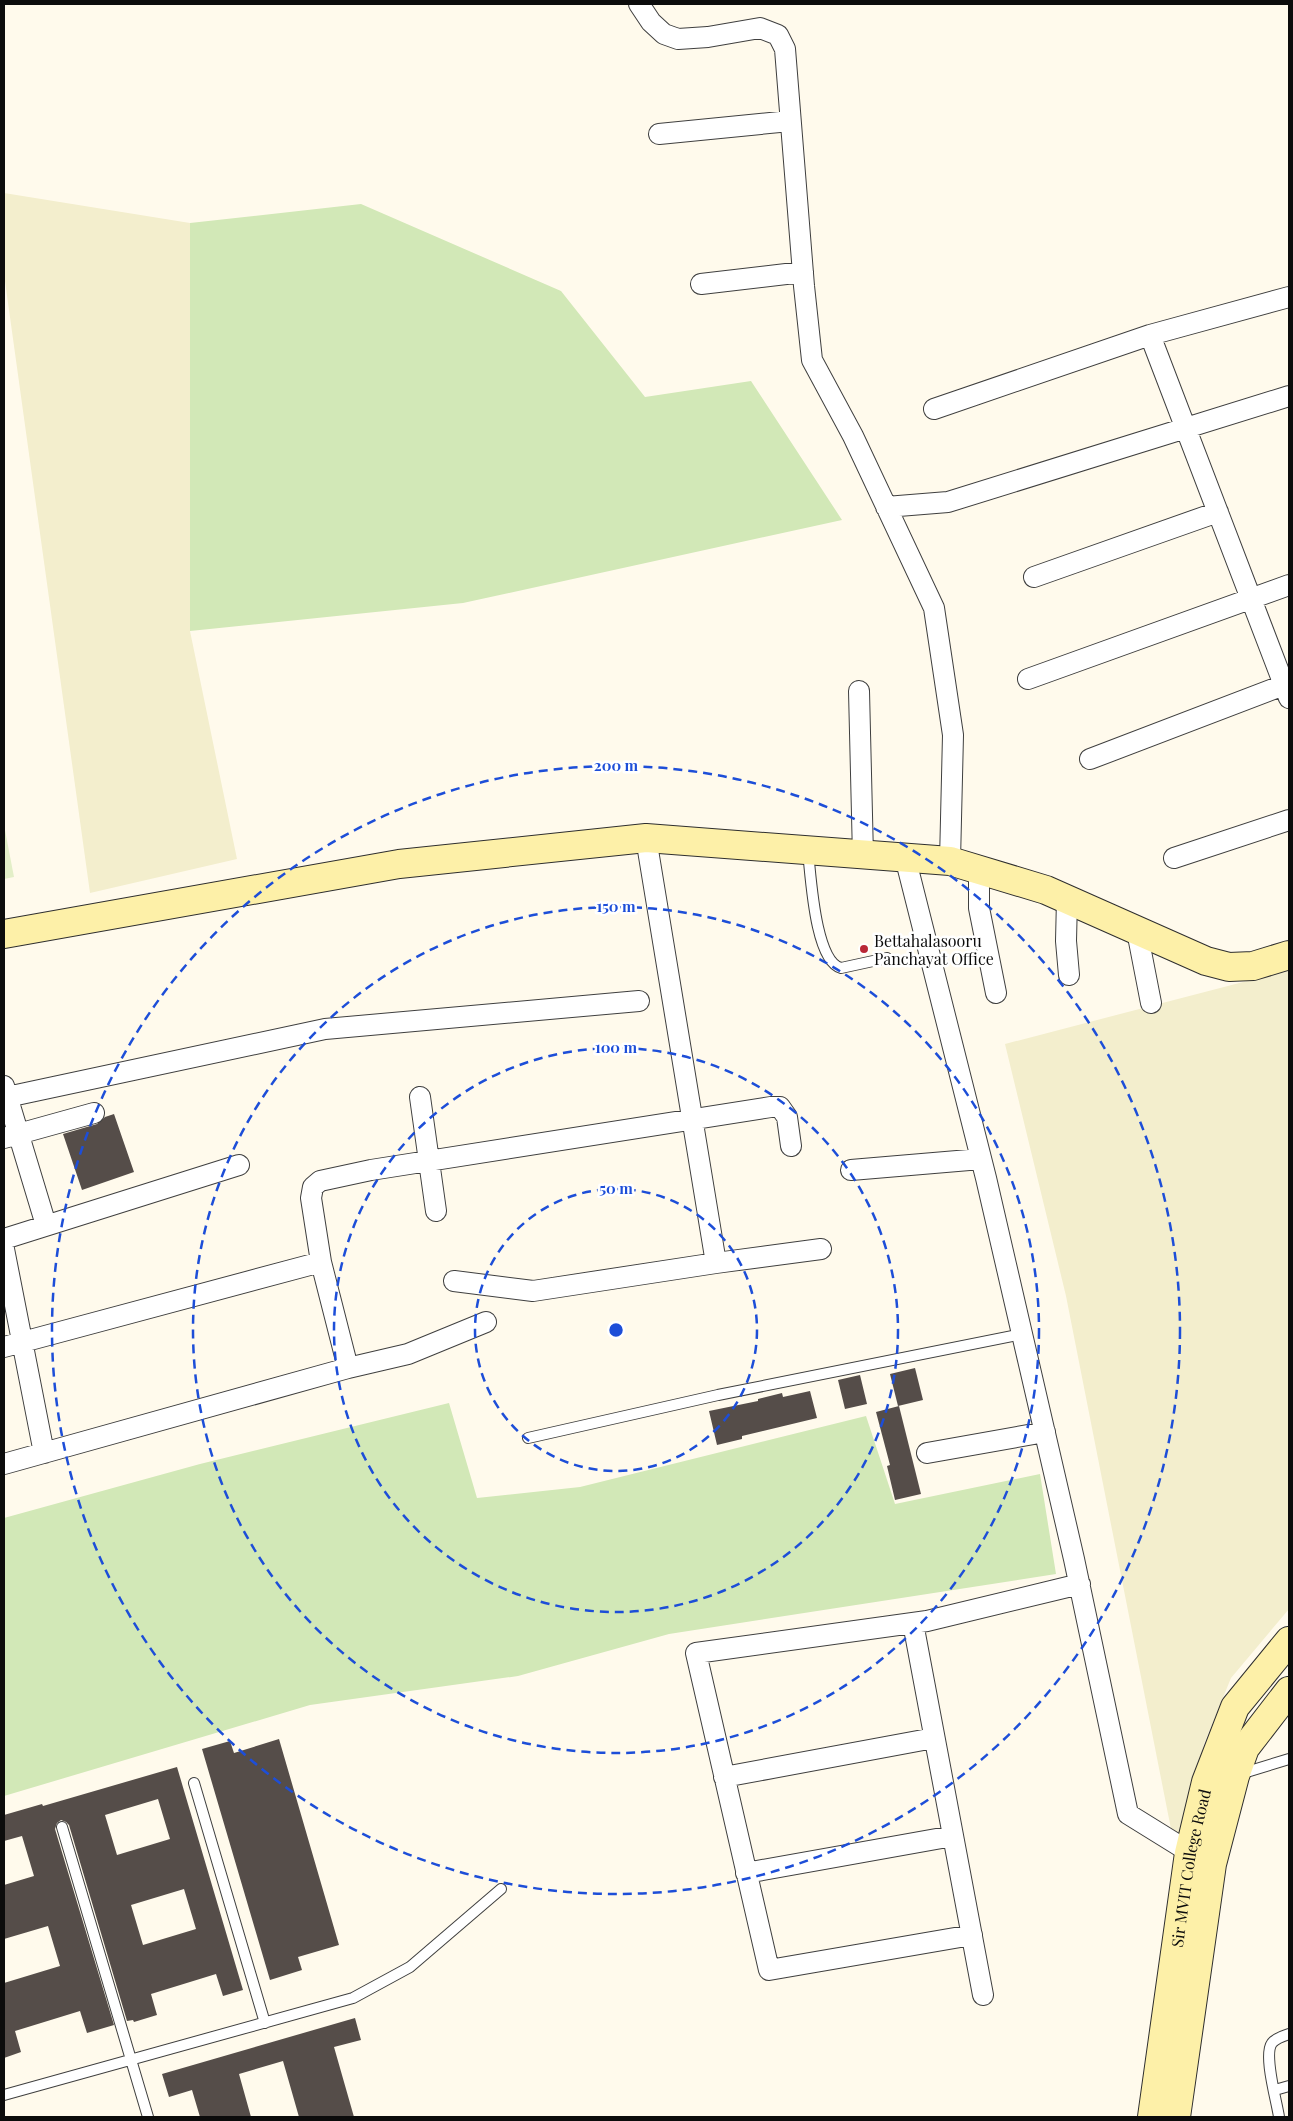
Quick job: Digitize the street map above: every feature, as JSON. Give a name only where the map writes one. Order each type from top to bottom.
[{"type":"street","points":[[639,4],[651,22],[664,34],[678,39],[708,37],[760,28],[778,35],[785,49],[812,360],[853,436],[934,608],[953,735],[950,862]]},
{"type":"street","points":[[659,134],[790,121]]},
{"type":"street","points":[[701,284],[803,272]]},
{"type":"street","points":[[934,409],[1150,334],[1289,297]]},
{"type":"street","points":[[1090,760],[1288,689],[1251,598],[1150,334]]},
{"type":"street","points":[[886,506],[948,502],[1289,396]]},
{"type":"street","points":[[1034,577],[1218,512]]},
{"type":"street","points":[[1028,679],[1289,585]]},
{"type":"street","points":[[859,691],[863,856]]},
{"type":"street","points":[[1174,858],[1289,820]]},
{"type":"street","points":[[646,838],[716,1263]]},
{"type":"street","points":[[4,934],[399,864],[646,838],[950,862],[1046,890],[1206,961],[1229,967],[1253,966],[1289,955]]},
{"type":"street","points":[[905,857],[981,1159],[1045,1432],[1080,1584],[1128,1814],[1201,1858]]},
{"type":"street","points":[[979,870],[979,908],[996,993]]},
{"type":"street","points":[[1067,899],[1066,941],[1069,975]]},
{"type":"street","points":[[1137,931],[1151,1003]]},
{"type":"street","points":[[46,1225],[12,1136],[6,1091],[325,1029],[639,1001]]},
{"type":"street","points":[[420,1097],[436,1212]]},
{"type":"street","points":[[348,1368],[320,1262],[311,1198],[313,1187],[320,1181],[429,1161],[770,1106],[780,1107],[787,1116],[791,1146]]},
{"type":"street","points":[[12,1136],[94,1113]]},
{"type":"street","points":[[852,1170],[981,1159]]},
{"type":"street","points":[[4,1239],[239,1165]]},
{"type":"street","points":[[4,1249],[13,1344],[44,1453]]},
{"type":"street","points":[[454,1281],[533,1291],[821,1249]]},
{"type":"street","points":[[13,1344],[320,1262]]},
{"type":"street","points":[[4,1464],[348,1368],[408,1354],[486,1322]]},
{"type":"street","points":[[927,1453],[1045,1432]]},
{"type":"street","points":[[972,1935],[769,1970],[696,1653],[913,1623],[1080,1584]]},
{"type":"street","points":[[913,1623],[983,1995]]},
{"type":"street","name":"Sir MVIT College Road","points":[[1176,2117],[1201,1858],[1206,1782],[1235,1707],[1289,1641]]},
{"type":"street","name":"Sir MVIT College Road","points":[[1152,2117],[1201,1858],[1246,1748],[1289,1691]]},
{"type":"street","points":[[724,1777],[934,1738]]},
{"type":"street","points":[[746,1873],[953,1836]]},
{"type":"lane","points":[[808,851],[820,938],[828,959],[834,966],[841,968],[887,958]]},
{"type":"lane","points":[[528,1438],[718,1396],[1022,1334]]},
{"type":"lane","points":[[1235,1776],[1289,1759]]},
{"type":"lane","points":[[194,1783],[265,2023]]},
{"type":"lane","points":[[62,1826],[148,2117]]},
{"type":"lane","points":[[4,2095],[353,1998],[410,1967],[501,1889]]},
{"type":"lane","points":[[1279,2117],[1268,2056],[1271,2044],[1289,2034]]},
{"type":"lane","points":[[1274,2090],[1289,2086]]},
{"type":"shaded area","points":[[4,193],[190,223],[190,631],[237,859],[90,893],[4,274]]},
{"type":"shaded area","points":[[1289,970],[1289,1609],[1231,1678],[1204,1744],[1182,1839],[1171,1829],[1066,1296],[1005,1044]]},
{"type":"green space","points":[[361,204],[561,291],[645,397],[751,381],[842,520],[463,603],[190,631],[190,223]]},
{"type":"green space","points":[[4,825],[14,877],[4,879]]},
{"type":"green space","points":[[449,1403],[477,1498],[580,1487],[866,1416],[895,1504],[1040,1474],[1056,1574],[669,1634],[518,1676],[310,1705],[4,1796],[4,1518],[200,1464]]},
{"type":"building","points":[[114,1114],[134,1172],[82,1190],[63,1134],[97,1124],[105,1117]]},
{"type":"building","points":[[915,1368],[923,1400],[898,1406],[890,1374]]},
{"type":"building","points":[[860,1375],[867,1404],[845,1409],[838,1380]]},
{"type":"building","points":[[810,1391],[817,1418],[742,1436],[742,1439],[717,1445],[709,1411],[758,1401],[758,1399],[782,1393],[783,1397]]},
{"type":"building","points":[[899,1406],[921,1494],[895,1500],[887,1466],[890,1465],[876,1412]]},
{"type":"building","points":[[279,1739],[339,1945],[298,1957],[302,1970],[270,1980],[202,1749],[230,1741],[234,1753]]},
{"type":"building","points":[[177,1767],[243,1990],[223,1996],[216,1974],[151,1994],[157,2015],[134,2022],[133,2020],[127,2021],[69,1825],[61,1820],[57,1823],[55,1829],[114,2025],[87,2033],[80,2011],[15,2031],[21,2052],[4,2058],[4,1983],[60,1966],[48,1926],[4,1939],[4,1885],[34,1876],[22,1836],[4,1841],[4,1815],[42,1804],[43,1806]],"holes":[[[158,1799],[170,1839],[117,1855],[105,1815]],[[184,1889],[196,1929],[143,1945],[131,1905]]]},
{"type":"building","points":[[355,2018],[361,2040],[334,2047],[354,2117],[299,2117],[283,2061],[239,2074],[251,2117],[200,2117],[192,2090],[169,2097],[162,2074]]},
{"type":"place","name":"Bettahalasooru Panchayat Office","points":[[864,949]]}]
